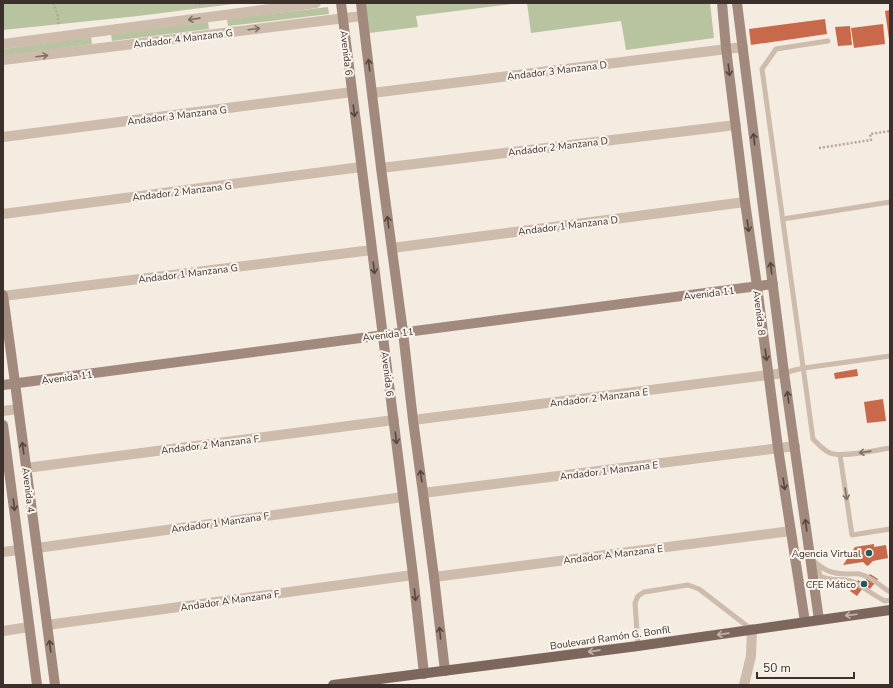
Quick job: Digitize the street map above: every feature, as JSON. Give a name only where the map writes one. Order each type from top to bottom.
[{"type":"main road","name":"Boulevard Ramón G. Bonfil","points":[[333,685],[638,646],[890,610]]},
{"type":"street","name":"Andador 4 Manzana G","points":[[3,44],[316,3]]},
{"type":"street","name":"Avenida 6","points":[[340,3],[394,420],[424,674]]},
{"type":"street","name":"Avenida 6","points":[[361,3],[445,671]]},
{"type":"street","name":"Avenida 8","points":[[722,3],[726,48],[768,376],[805,622]]},
{"type":"street","name":"Avenida 8","points":[[737,3],[784,373],[815,562],[820,620]]},
{"type":"street","points":[[220,15],[222,33]]},
{"type":"street","name":"Andador 4 Manzana G","points":[[3,60],[362,16]]},
{"type":"street","points":[[102,31],[104,48]]},
{"type":"street","name":"Andador 3 Manzana D","points":[[372,93],[743,47]]},
{"type":"street","name":"Andador 3 Manzana G","points":[[3,137],[352,92]]},
{"type":"street","name":"Andador 2 Manzana D","points":[[381,168],[736,125]]},
{"type":"street","name":"Andador 2 Manzana G","points":[[3,214],[362,167]]},
{"type":"street","name":"Andador 1 Manzana D","points":[[392,248],[745,202]]},
{"type":"street","name":"Andador 1 Manzana G","points":[[3,295],[372,250]]},
{"type":"street","name":"Avenida 11","points":[[3,385],[773,284]]},
{"type":"street","name":"Avenida 4","points":[[3,295],[7,354],[15,383],[55,685]]},
{"type":"street","name":"Andador 2 Manzana E","points":[[413,420],[784,373]]},
{"type":"street","points":[[3,411],[18,409]]},
{"type":"street","name":"Andador 2 Manzana F","points":[[26,468],[394,420]]},
{"type":"street","name":"Avenida 4","points":[[3,425],[6,471],[19,550],[37,685]]},
{"type":"street","name":"Andador 1 Manzana E","points":[[423,493],[795,446]]},
{"type":"street","name":"Andador 1 Manzana F","points":[[36,548],[403,497]]},
{"type":"street","name":"Andador A Manzana E","points":[[434,577],[791,531]]},
{"type":"street","points":[[3,552],[19,550]]},
{"type":"street","name":"Andador A Manzana F","points":[[47,625],[413,575]]},
{"type":"street","points":[[3,631],[29,627]]},
{"type":"street","points":[[744,685],[751,656],[752,629]]},
{"type":"lane","points":[[828,41],[776,49],[762,69],[813,439],[830,453],[840,455],[890,448]]},
{"type":"lane","points":[[783,219],[890,202]]},
{"type":"lane","points":[[784,373],[804,368],[890,356]]},
{"type":"lane","points":[[840,455],[852,534],[890,529]]},
{"type":"lane","points":[[815,562],[823,569],[830,572],[838,574],[859,573],[865,575],[890,592]]},
{"type":"lane","points":[[815,562],[820,576],[832,580],[850,580],[881,599],[890,600]]},
{"type":"lane","points":[[638,646],[635,603],[638,596],[644,592],[688,585],[699,589],[752,629]]},
{"type":"path","points":[[53,3],[57,13],[60,37]]},
{"type":"path","points":[[195,3],[204,3]]},
{"type":"path","points":[[819,148],[871,140],[870,134],[890,131]]},
{"type":"green space","points":[[3,3],[241,3],[138,16],[3,30]]},
{"type":"green space","points":[[365,3],[519,3],[416,16],[418,27],[369,33]]},
{"type":"green space","points":[[527,3],[710,3],[714,38],[626,50],[621,21],[531,33]]},
{"type":"green space","points":[[328,7],[329,14],[228,26],[227,19]]},
{"type":"green space","points":[[208,22],[209,29],[112,41],[111,34]]},
{"type":"green space","points":[[91,37],[92,44],[3,56],[3,49]]},
{"type":"building","points":[[890,10],[890,39],[889,39],[885,11]]},
{"type":"building","points":[[825,19],[827,34],[751,45],[749,29]]},
{"type":"building","points":[[883,24],[885,44],[854,48],[851,28]]},
{"type":"building","points":[[850,26],[852,45],[838,46],[835,27]]},
{"type":"building","points":[[857,369],[858,376],[835,379],[834,373]]},
{"type":"building","points":[[883,399],[886,421],[867,423],[864,402]]},
{"type":"building","name":"Agencia Virtual","points":[[874,544],[874,547],[886,545],[888,558],[873,561],[867,566],[863,562],[843,565],[855,547]]},
{"type":"building","name":"CFE Mático","points":[[870,574],[878,579],[870,589],[865,585],[857,596],[850,591],[858,580],[863,583]]},
{"type":"place","name":"Agencia Virtual","points":[[869,553]]},
{"type":"place","name":"CFE Mático","points":[[864,584]]}]
